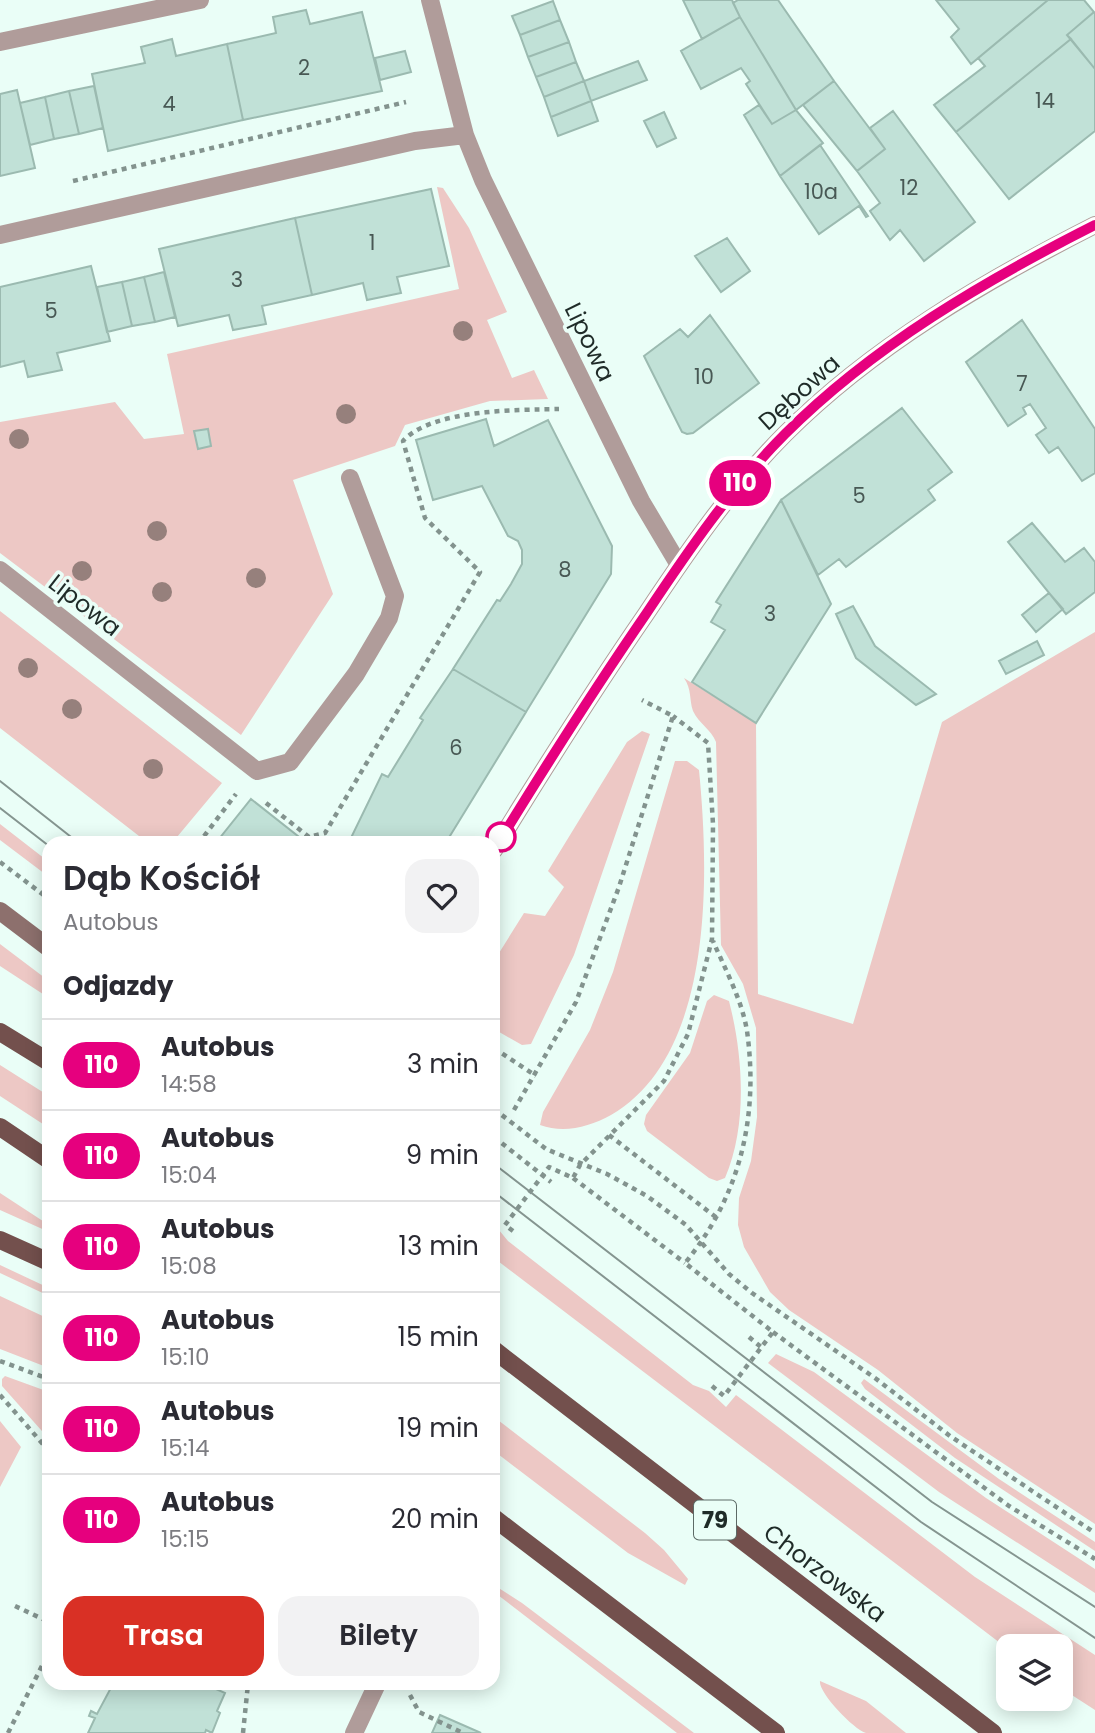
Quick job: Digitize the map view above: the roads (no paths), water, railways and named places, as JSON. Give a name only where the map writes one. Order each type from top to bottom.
[{"type":"main road","points":[[0,911],[42,943]]},
{"type":"main road","points":[[0,1032],[42,1058]]},
{"type":"main road","points":[[0,1128],[42,1155]]},
{"type":"main road","points":[[0,1240],[42,1259]]},
{"type":"main road","name":"Chorzowska","points":[[500,1355],[993,1733]]},
{"type":"main road","points":[[500,1523],[776,1733]]},
{"type":"street","points":[[0,42],[200,0]]},
{"type":"street","name":"Lipowa","points":[[430,0],[465,135],[482,180],[635,489],[679,565]]},
{"type":"street","points":[[0,235],[415,141],[465,135]]},
{"type":"street","name":"Dębowa","points":[[500,840],[583,707],[679,565],[750,473],[785,434],[846,379],[1011,267],[1095,225]]},
{"type":"street","name":"Lipowa","points":[[0,569],[257,771],[290,762],[356,674],[390,618],[395,596],[350,478]]},
{"type":"street","points":[[354,1733],[374,1690]]},
{"type":"tram line","points":[[0,781],[70,836]]},
{"type":"tram line","points":[[0,808],[42,841]]},
{"type":"tram line","points":[[500,1169],[932,1502],[1095,1607]]},
{"type":"tram line","points":[[500,1197],[921,1522],[1095,1638]]}]
